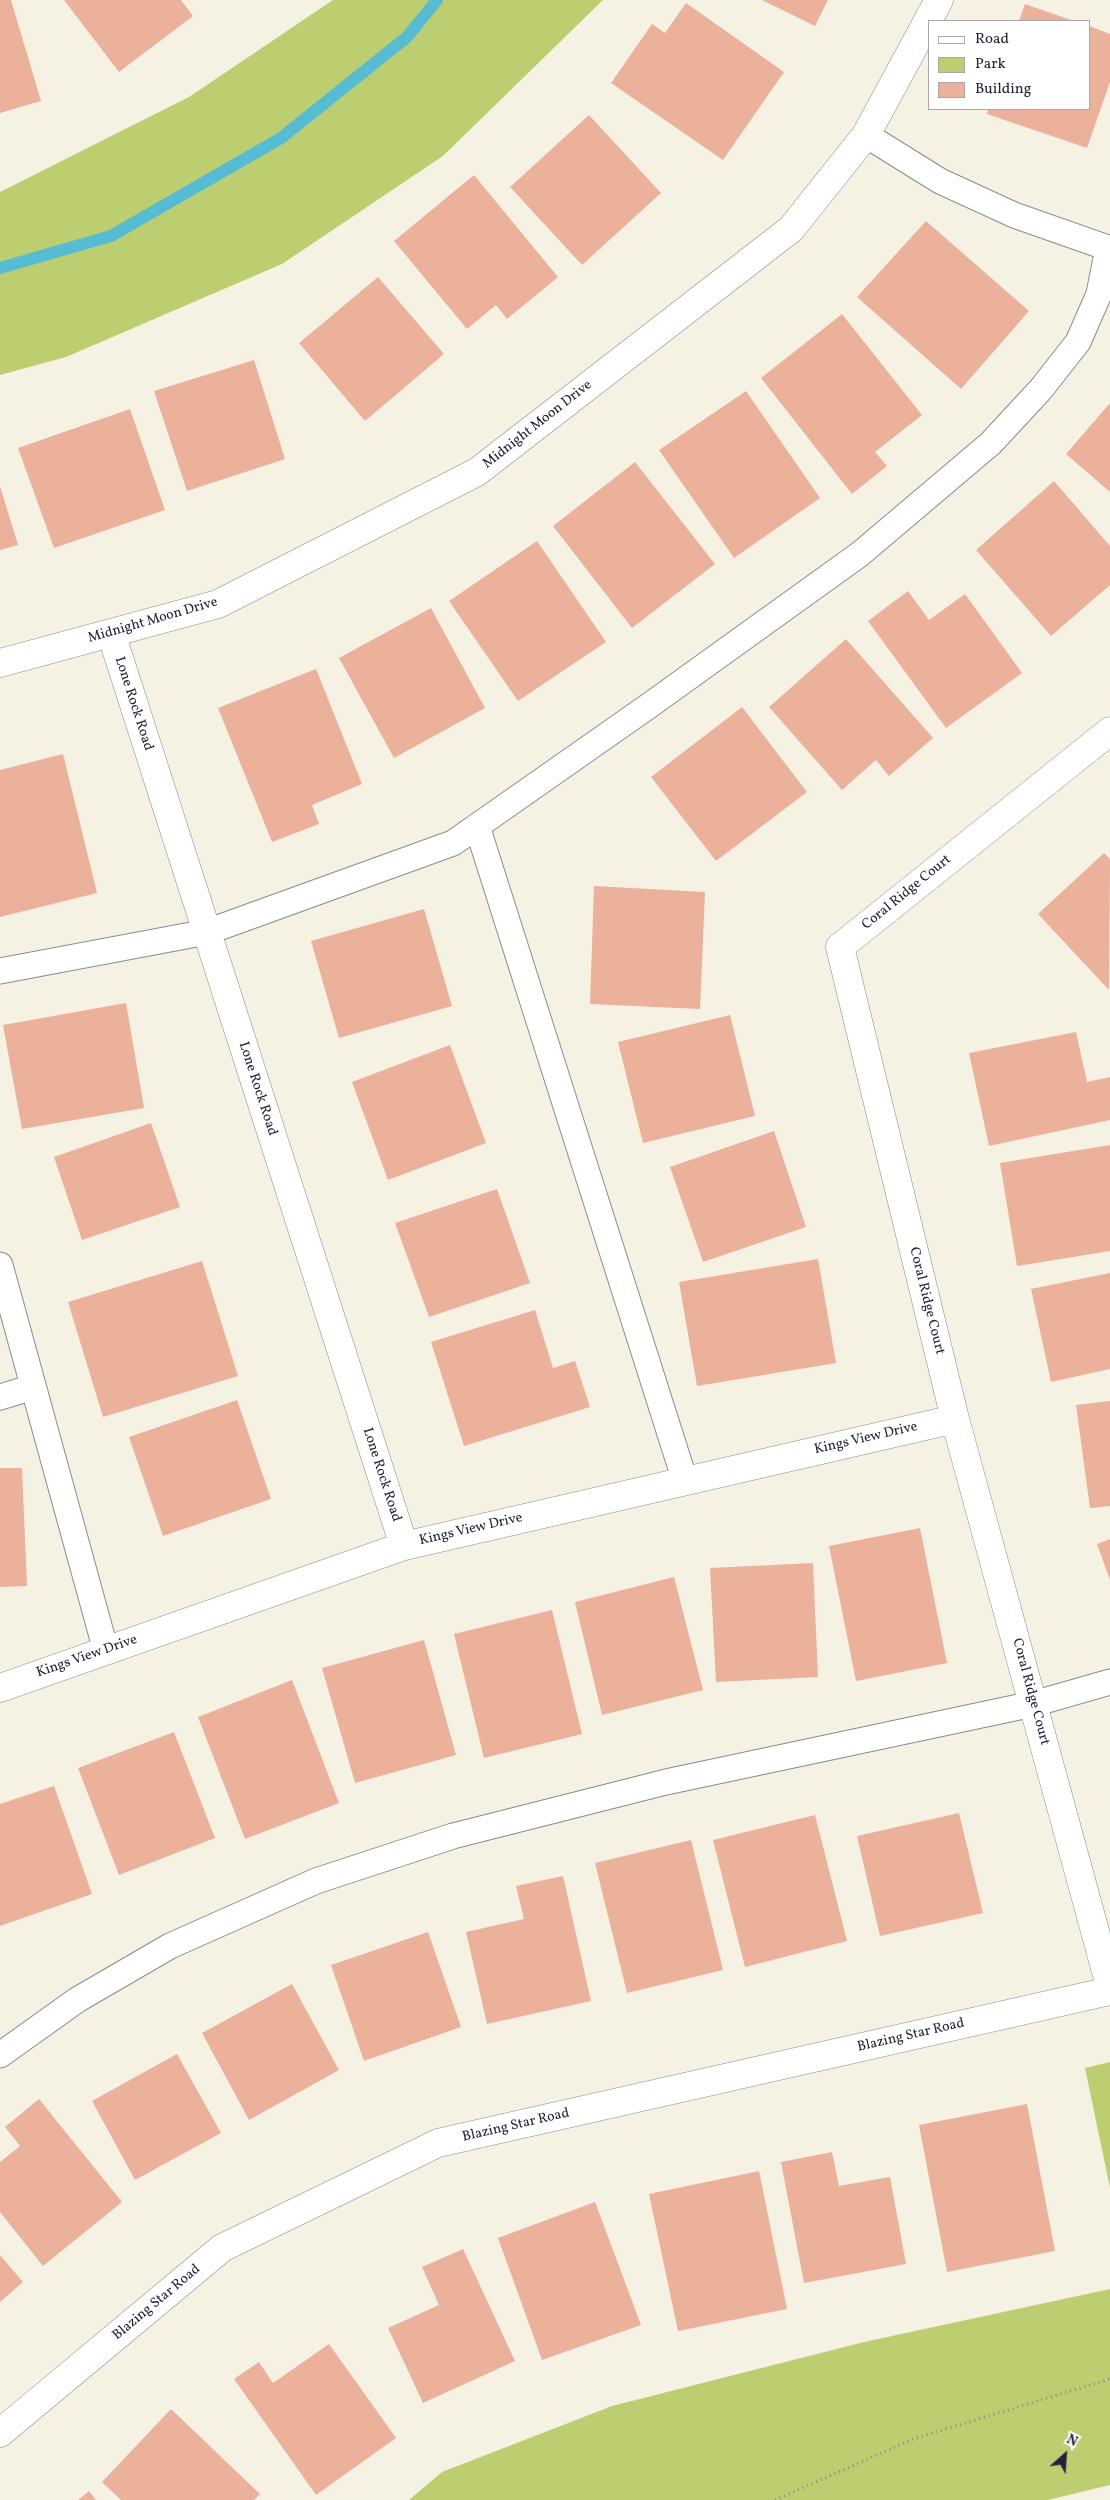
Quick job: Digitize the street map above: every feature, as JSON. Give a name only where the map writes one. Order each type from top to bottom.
[{"type":"street","name":"Midnight Moon Drive","points":[[928,20],[939,0]]},
{"type":"street","name":"Midnight Moon Drive","points":[[0,663],[218,604],[477,472],[791,229],[866,135],[928,20]]},
{"type":"street","name":"Lone Rock Road","points":[[111,633],[404,1546]]},
{"type":"street","name":"Coral Ridge Court","points":[[1110,731],[840,947],[955,1418],[1110,1986]]},
{"type":"street","name":"Kings View Drive","points":[[0,1688],[404,1546],[955,1418]]},
{"type":"street","name":"Blazing Star Road","points":[[0,2433],[222,2248],[438,2143],[1110,1991]]},
{"type":"lane","points":[[0,971],[207,932],[453,842],[650,705],[860,554],[991,443],[1041,389],[1078,342],[1099,294],[1109,248],[1014,215],[940,181],[866,135]]},
{"type":"lane","points":[[477,826],[685,1481]]},
{"type":"lane","points":[[0,1266],[106,1651]]},
{"type":"lane","points":[[0,1397],[34,1388]]},
{"type":"lane","points":[[0,2055],[77,2000],[170,1946],[316,1881],[453,1836],[666,1782],[1033,1704],[1110,1682]]},
{"type":"path","points":[[775,2500],[916,2438],[1110,2379]]},
{"type":"green space","points":[[333,0],[603,0],[443,156],[282,264],[66,357],[0,375],[0,192],[189,97]]},
{"type":"green space","points":[[1110,2062],[1110,2188],[1085,2068]]},
{"type":"green space","points":[[1110,2289],[1110,2485],[1048,2500],[409,2500],[442,2472],[612,2406],[864,2342]]},
{"type":"building","points":[[0,0],[11,0],[41,101],[0,113]]},
{"type":"building","points":[[64,0],[181,0],[193,16],[119,72]]},
{"type":"building","points":[[762,0],[828,0],[815,26]]},
{"type":"building","points":[[686,3],[784,72],[723,160],[611,83],[652,24],[665,33]]},
{"type":"building","points":[[1025,4],[1071,20],[1019,20]]},
{"type":"building","points":[[1090,26],[1110,34],[1110,82],[1087,148],[987,114],[988,110],[1090,110]]},
{"type":"building","points":[[589,115],[661,193],[582,265],[510,187]]},
{"type":"building","points":[[474,175],[558,277],[507,319],[496,305],[467,329],[394,241]]},
{"type":"building","points":[[926,221],[1029,311],[961,389],[857,297]]},
{"type":"building","points":[[378,277],[444,354],[365,421],[299,343]]},
{"type":"building","points":[[842,314],[922,415],[875,452],[887,466],[852,494],[761,378]]},
{"type":"building","points":[[254,360],[285,459],[187,491],[154,391]]},
{"type":"building","points":[[746,391],[820,498],[734,558],[659,450]]},
{"type":"building","points":[[1110,403],[1110,492],[1066,454]]},
{"type":"building","points":[[130,409],[165,510],[54,548],[18,448]]},
{"type":"building","points":[[635,462],[715,564],[632,628],[553,526]]},
{"type":"building","points":[[1054,481],[1110,546],[1110,585],[1051,636],[976,550]]},
{"type":"building","points":[[0,486],[18,545],[0,550]]},
{"type":"building","points":[[537,541],[606,642],[518,701],[449,601]]},
{"type":"building","points":[[908,591],[929,620],[965,594],[1022,673],[946,728],[868,621]]},
{"type":"building","points":[[431,608],[485,708],[394,758],[339,658]]},
{"type":"building","points":[[846,639],[933,738],[889,776],[876,760],[842,790],[769,707]]},
{"type":"building","points":[[316,669],[362,784],[312,805],[319,824],[272,842],[218,708]]},
{"type":"building","points":[[742,707],[807,792],[716,861],[651,777]]},
{"type":"building","points":[[63,754],[97,893],[0,917],[0,770]]},
{"type":"building","points":[[1104,853],[1110,859],[1109,990],[1038,914]]},
{"type":"building","points":[[594,886],[705,892],[700,1009],[590,1004]]},
{"type":"building","points":[[424,909],[452,1006],[339,1038],[311,941]]},
{"type":"building","points":[[126,1003],[144,1108],[22,1129],[3,1025]]},
{"type":"building","points":[[730,1015],[755,1116],[643,1143],[618,1042]]},
{"type":"building","points":[[1076,1032],[1087,1082],[1110,1077],[1110,1120],[989,1146],[969,1053]]},
{"type":"building","points":[[450,1045],[486,1143],[388,1180],[352,1082]]},
{"type":"building","points":[[151,1123],[180,1207],[82,1240],[54,1157]]},
{"type":"building","points":[[774,1131],[806,1227],[703,1262],[670,1167]]},
{"type":"building","points":[[1110,1145],[1110,1251],[1017,1266],[1000,1163]]},
{"type":"building","points":[[497,1189],[530,1283],[429,1317],[395,1223]]},
{"type":"building","points":[[818,1259],[836,1363],[697,1386],[679,1282]]},
{"type":"building","points":[[202,1261],[238,1376],[103,1417],[68,1302]]},
{"type":"building","points":[[1110,1273],[1110,1369],[1051,1382],[1031,1289]]},
{"type":"building","points":[[535,1310],[553,1368],[575,1361],[590,1407],[464,1446],[431,1342]]},
{"type":"building","points":[[237,1400],[271,1499],[163,1536],[129,1437]]},
{"type":"building","points":[[1110,1401],[1110,1506],[1090,1508],[1076,1405]]},
{"type":"building","points":[[0,1468],[22,1468],[27,1586],[0,1587]]},
{"type":"building","points":[[920,1528],[947,1663],[856,1681],[829,1546]]},
{"type":"building","points":[[1110,1539],[1110,1580],[1097,1544]]},
{"type":"building","points":[[813,1563],[818,1677],[716,1682],[710,1568]]},
{"type":"building","points":[[674,1577],[703,1690],[602,1715],[575,1602]]},
{"type":"building","points":[[552,1610],[582,1734],[484,1758],[454,1634]]},
{"type":"building","points":[[424,1640],[456,1755],[355,1783],[322,1668]]},
{"type":"building","points":[[292,1680],[339,1803],[245,1839],[198,1717]]},
{"type":"building","points":[[174,1732],[215,1838],[119,1875],[78,1768]]},
{"type":"building","points":[[54,1786],[92,1894],[0,1926],[0,1804]]},
{"type":"building","points":[[959,1813],[983,1913],[880,1936],[857,1836]]},
{"type":"building","points":[[815,1815],[847,1941],[745,1967],[713,1840]]},
{"type":"building","points":[[691,1840],[723,1970],[627,1993],[595,1863]]},
{"type":"building","points":[[563,1876],[591,2001],[487,2024],[466,1932],[524,1919],[516,1886]]},
{"type":"building","points":[[428,1932],[461,2027],[364,2061],[331,1965]]},
{"type":"building","points":[[292,1984],[339,2070],[249,2120],[202,2033]]},
{"type":"building","points":[[177,2054],[221,2133],[135,2180],[92,2101]]},
{"type":"building","points":[[39,2099],[122,2202],[43,2266],[0,2212],[0,2162],[20,2146],[5,2127]]},
{"type":"building","points":[[1027,2104],[1055,2251],[947,2272],[919,2125]]},
{"type":"building","points":[[832,2152],[839,2186],[890,2177],[906,2264],[804,2283],[781,2162]]},
{"type":"building","points":[[759,2171],[787,2309],[678,2331],[649,2194]]},
{"type":"building","points":[[595,2202],[641,2325],[542,2360],[498,2238]]},
{"type":"building","points":[[463,2249],[515,2361],[423,2403],[388,2328],[439,2305],[422,2267]]},
{"type":"building","points":[[0,2255],[23,2282],[0,2302]]},
{"type":"building","points":[[329,2344],[396,2438],[316,2495],[234,2379],[259,2362],[273,2383]]},
{"type":"building","points":[[171,2409],[260,2494],[254,2500],[121,2500],[102,2482]]},
{"type":"building","points":[[89,2491],[96,2500],[78,2500]]},
{"type":"waterway","points":[[0,268],[111,236],[281,138],[407,37],[437,0]]}]
